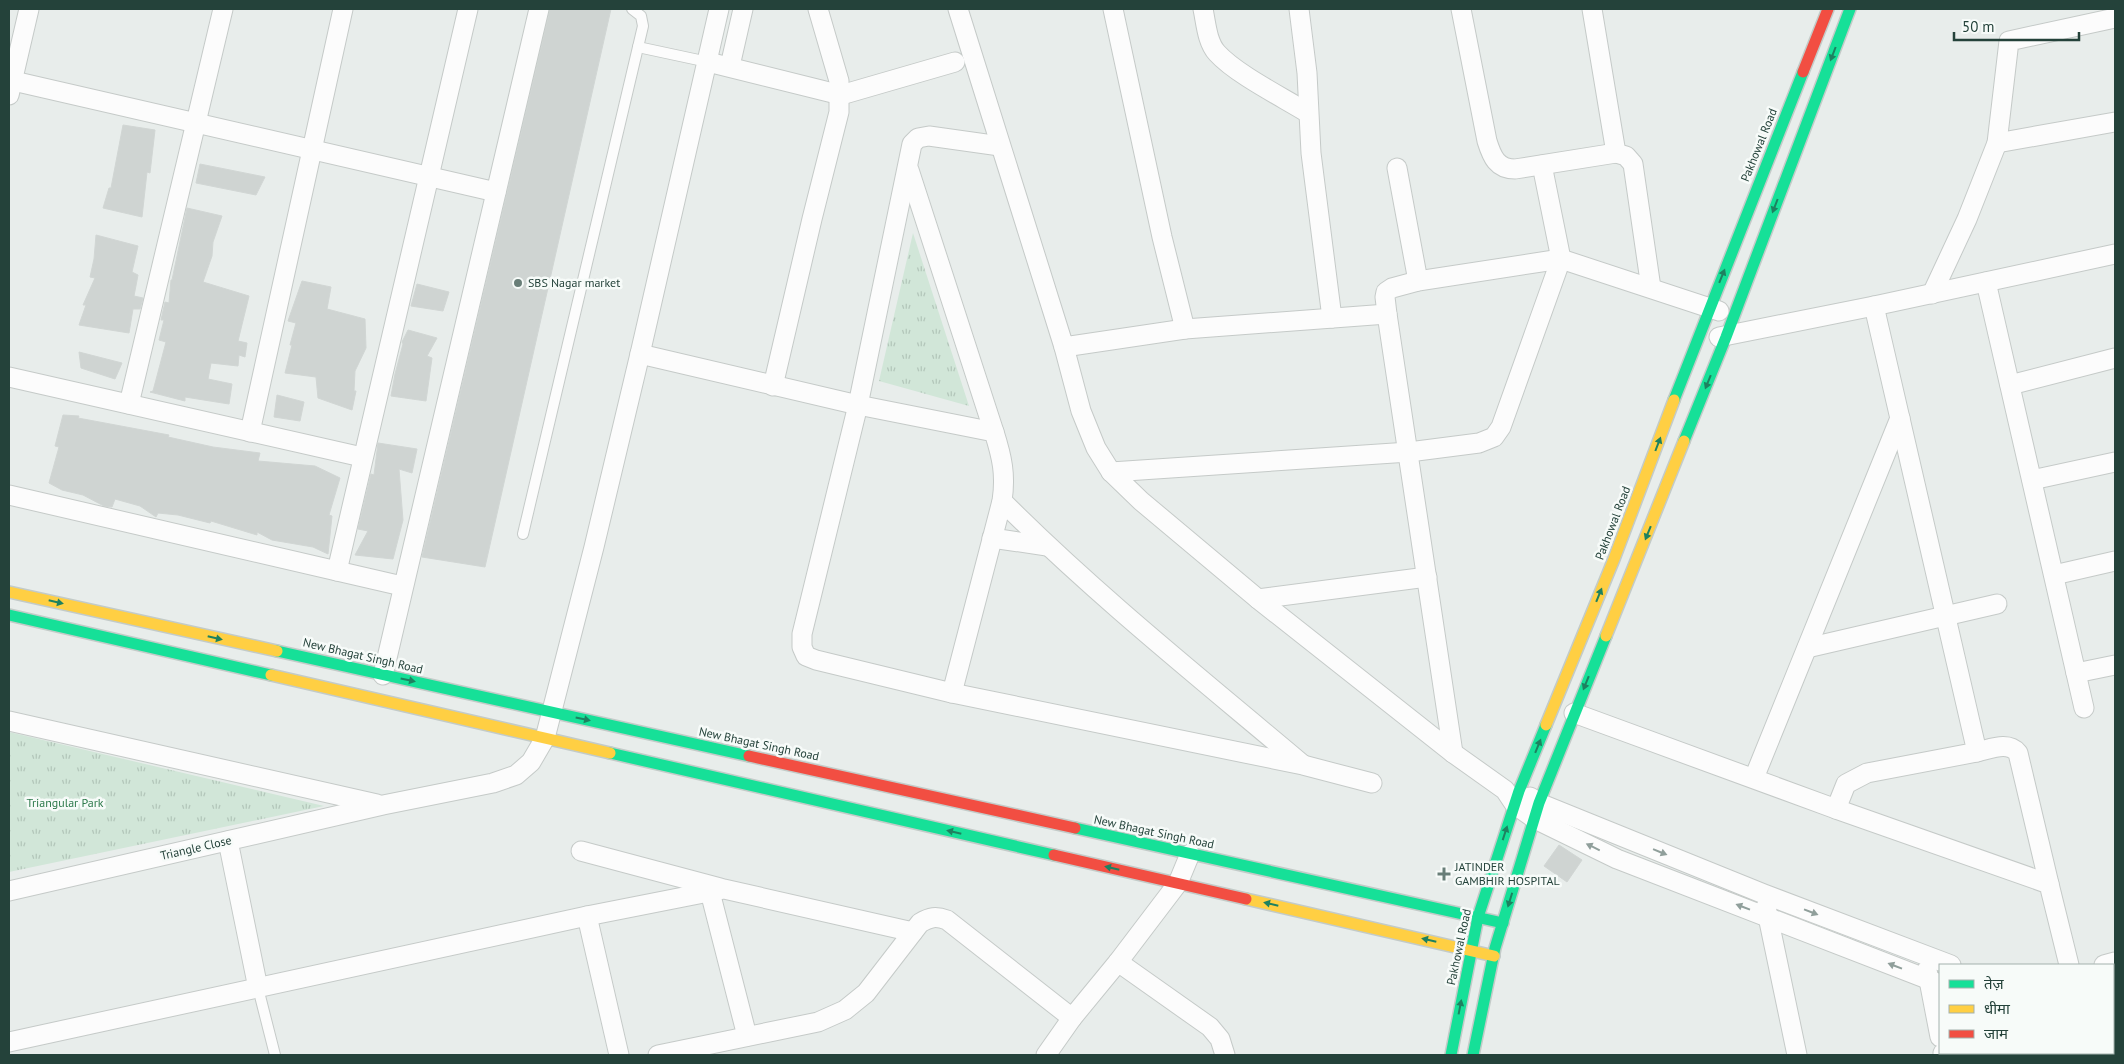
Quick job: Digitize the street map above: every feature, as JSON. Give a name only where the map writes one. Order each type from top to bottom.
[{"type":"street","points":[[29,9],[10,85],[197,124],[496,192]]},
{"type":"street","points":[[129,404],[223,9]]},
{"type":"street","points":[[250,432],[343,9]]},
{"type":"street","points":[[337,571],[362,457],[468,9]]},
{"type":"street","points":[[381,687],[402,586],[539,9]]},
{"type":"street","name":"Triangle Close","points":[[9,891],[383,805],[493,783],[516,775],[531,762],[545,738],[552,712],[640,354],[719,9]]},
{"type":"street","points":[[773,386],[839,112],[841,95],[835,61],[818,9]]},
{"type":"street","points":[[958,9],[1064,347],[1081,411],[1096,448],[1111,472],[1141,501],[1258,599],[1453,753],[1537,811],[1617,859],[1934,982]]},
{"type":"street","points":[[1114,9],[1139,133],[1185,329]]},
{"type":"street","points":[[1203,9],[1209,36],[1216,52],[1235,68],[1308,114]]},
{"type":"street","points":[[1299,9],[1307,73],[1308,114],[1332,318]]},
{"type":"street","points":[[1461,9],[1492,155],[1496,162],[1506,169],[1616,153],[1626,156],[1633,164],[1651,288]]},
{"type":"street","points":[[1592,9],[1616,153]]},
{"type":"street","name":"Pakhowal Road","points":[[1451,1055],[1478,917],[1513,795],[1614,559],[1709,308],[1828,9]]},
{"type":"street","points":[[1473,1055],[1494,956],[1537,811],[1574,713],[1726,337],[1850,9]]},
{"type":"street","points":[[730,66],[745,10]]},
{"type":"street","points":[[1932,294],[1967,218],[1997,143],[2009,41],[2114,24]]},
{"type":"street","points":[[708,62],[841,95],[955,62]]},
{"type":"street","points":[[1997,143],[2115,122]]},
{"type":"street","points":[[1000,146],[929,136],[918,138],[912,144],[909,169],[858,405],[802,634],[802,647],[806,656],[952,693],[1303,765],[1372,783]]},
{"type":"street","points":[[1111,472],[1409,452],[1479,443],[1494,437],[1501,427],[1561,259],[1542,165]]},
{"type":"street","points":[[1397,168],[1418,281]]},
{"type":"street","points":[[909,169],[1002,456],[1005,481],[1002,501],[952,693]]},
{"type":"street","points":[[1698,339],[1726,337],[2115,254]]},
{"type":"street","points":[[1453,753],[1387,314],[1386,292],[1392,288],[1418,281],[1561,259],[1734,316]]},
{"type":"street","points":[[1986,282],[2084,708]]},
{"type":"street","points":[[1874,306],[1977,752]]},
{"type":"street","points":[[1064,347],[1185,329],[1387,314]]},
{"type":"street","points":[[640,354],[858,405],[994,432]]},
{"type":"street","points":[[2010,385],[2115,358]]},
{"type":"street","points":[[9,377],[362,457]]},
{"type":"street","points":[[1754,778],[1900,418]]},
{"type":"street","points":[[2032,480],[2115,462]]},
{"type":"street","points":[[9,495],[402,586]]},
{"type":"street","points":[[1002,501],[1047,546],[1303,765]]},
{"type":"street","points":[[992,538],[1047,546]]},
{"type":"street","points":[[2054,576],[2115,561]]},
{"type":"street","points":[[1258,599],[1427,577]]},
{"type":"street","name":"New Bhagat Singh Road","points":[[9,592],[381,687],[545,738],[1494,956]]},
{"type":"street","points":[[1806,648],[1997,604]]},
{"type":"street","name":"New Bhagat Singh Road","points":[[9,615],[381,687],[552,712],[1503,923]]},
{"type":"street","points":[[2076,673],[2115,665]]},
{"type":"street","points":[[1574,713],[1836,809],[2049,884]]},
{"type":"street","name":"Triangle Close","points":[[9,721],[383,805]]},
{"type":"street","points":[[1836,809],[1846,784],[1867,773],[2005,746],[2015,749],[2018,753],[2069,964]]},
{"type":"street","points":[[1537,811],[1948,964]]},
{"type":"street","points":[[228,841],[258,988]]},
{"type":"street","points":[[581,851],[717,891],[913,932]]},
{"type":"street","points":[[1046,1055],[1072,1018],[1118,962],[1178,883],[1190,854]]},
{"type":"street","points":[[9,1042],[587,916],[717,891]]},
{"type":"street","points":[[717,891],[747,1036]]},
{"type":"street","points":[[1764,894],[1796,1055]]},
{"type":"street","points":[[587,916],[619,1055]]},
{"type":"street","points":[[658,1055],[818,1022],[845,1010],[866,992],[920,923],[928,918],[937,916],[947,920],[1072,1018]]},
{"type":"street","points":[[1923,954],[1934,982],[1939,1028]]},
{"type":"street","points":[[1118,962],[1210,1027],[1220,1039],[1225,1055]]},
{"type":"lane","points":[[524,534],[643,26],[641,16],[632,9]]},
{"type":"lane","points":[[638,47],[708,62]]},
{"type":"lane","points":[[258,988],[275,1055]]},
{"type":"green space","points":[[913,233],[969,406],[879,381]]},
{"type":"green space","name":"Triangular Park","points":[[9,732],[324,806],[9,872]]},
{"type":"building","name":"SBS Nagar market","points":[[550,9],[611,9],[485,567],[422,557]]},
{"type":"building","points":[[123,125],[155,130],[150,173],[147,172],[142,217],[103,208],[109,188],[111,188]]},
{"type":"building","points":[[200,164],[265,177],[256,195],[196,183]]},
{"type":"building","points":[[187,208],[222,216],[203,282],[249,296],[238,341],[247,343],[245,357],[239,355],[238,366],[211,363],[208,379],[232,384],[229,404],[185,397],[185,401],[150,392],[153,391],[166,342],[159,340],[164,320],[161,320],[165,302],[169,303],[171,280]]},
{"type":"building","points":[[96,235],[138,246],[132,272],[138,275],[134,296],[143,298],[140,309],[133,309],[129,333],[79,325],[86,305],[83,305],[95,278],[90,277]]},
{"type":"building","points":[[302,281],[331,287],[327,309],[365,319],[366,348],[355,371],[354,391],[356,391],[352,410],[318,398],[316,377],[285,373],[296,323],[288,321]]},
{"type":"building","points":[[417,284],[449,292],[443,311],[411,306]]},
{"type":"building","points":[[408,330],[437,338],[427,356],[432,358],[426,401],[391,396],[402,342]]},
{"type":"building","points":[[79,352],[122,363],[115,379],[81,368]]},
{"type":"building","points":[[277,395],[304,402],[300,421],[274,417]]},
{"type":"building","points":[[63,415],[79,416],[78,418],[169,435],[168,437],[213,447],[260,453],[258,461],[315,466],[340,478],[329,515],[332,516],[328,554],[313,547],[272,540],[257,532],[257,535],[211,521],[210,523],[178,515],[158,513],[156,517],[140,506],[115,499],[112,507],[104,506],[83,495],[62,490],[49,483],[59,447],[55,446]]},
{"type":"building","points":[[378,443],[417,449],[412,473],[399,469],[403,520],[393,559],[355,555],[368,531],[358,529],[371,474],[374,475]]},
{"type":"building","points":[[1559,845],[1582,860],[1567,882],[1544,866]]},
{"type":"traffic: fast","points":[[1684,441],[1726,337],[1850,9]]},
{"type":"traffic: fast","points":[[1674,400],[1803,72]]},
{"type":"traffic: fast","points":[[9,615],[271,675]]},
{"type":"traffic: fast","points":[[1473,1055],[1495,948],[1539,803],[1606,636]]},
{"type":"traffic: fast","points":[[277,651],[749,756]]},
{"type":"traffic: fast","points":[[1451,1055],[1478,917],[1519,791],[1546,725]]},
{"type":"traffic: fast","points":[[610,753],[1054,855]]},
{"type":"traffic: fast","points":[[1075,828],[1503,923]]},
{"type":"traffic: slow","points":[[1546,725],[1614,559],[1674,400]]},
{"type":"traffic: slow","points":[[1606,636],[1684,441]]},
{"type":"traffic: slow","points":[[9,592],[277,651]]},
{"type":"traffic: slow","points":[[271,675],[610,753]]},
{"type":"traffic: slow","points":[[1246,899],[1494,956]]},
{"type":"traffic: jam","points":[[1803,72],[1828,9]]},
{"type":"traffic: jam","points":[[749,756],[1075,828]]},
{"type":"traffic: jam","points":[[1054,855],[1246,899]]},
{"type":"place","name":"SBS Nagar market","points":[[518,283]]},
{"type":"place","name":"JATINDER GAMBHIR HOSPITAL","points":[[1444,874]]}]
